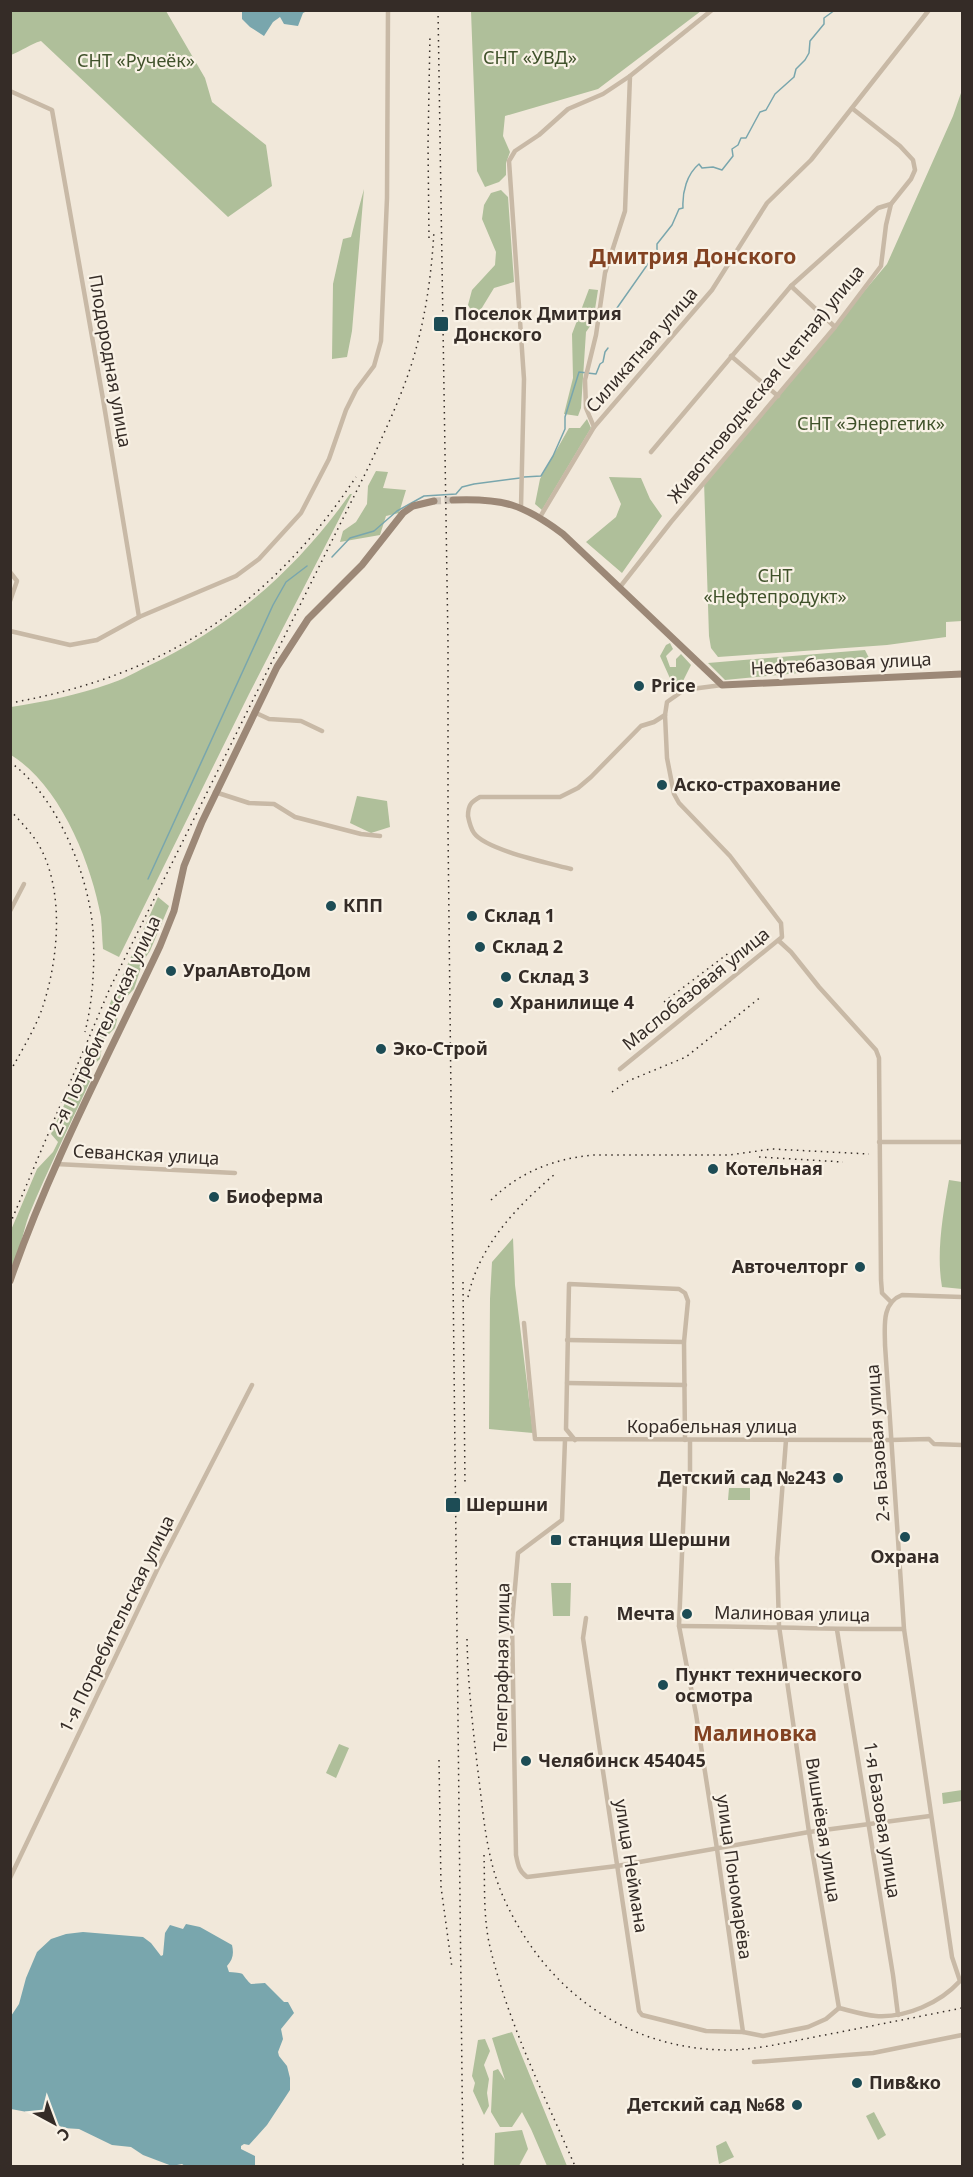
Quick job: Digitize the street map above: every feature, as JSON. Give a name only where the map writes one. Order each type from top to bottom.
[{"type":"street","points":[[10,631],[70,645],[97,640],[139,617],[236,576],[259,559],[301,513],[329,459],[346,410],[356,390],[374,366],[381,341],[387,198],[388,10]]},
{"type":"street","points":[[521,507],[524,379],[509,161],[515,151],[539,135],[568,109],[603,94],[630,76],[712,10]]},
{"type":"street","name":"Силикатная улица","points":[[540,516],[594,427],[712,290],[766,203],[811,160],[929,10]]},
{"type":"street","points":[[594,427],[586,408],[585,380],[596,335],[605,273],[625,212],[630,76]]},
{"type":"street","name":"Плодородная улица","points":[[10,91],[52,110],[139,617]]},
{"type":"street","name":"Животноводческая (четная) улица","points":[[620,587],[671,522],[835,327],[881,266],[891,204],[911,179],[915,170],[913,160],[900,146],[853,109]]},
{"type":"street","points":[[651,452],[791,286],[878,208],[891,204]]},
{"type":"street","points":[[791,286],[835,327]]},
{"type":"street","points":[[731,356],[778,396]]},
{"type":"street","points":[[453,500],[486,500],[521,507],[540,516],[563,534],[722,685]]},
{"type":"street","name":"2-я Потребительская улица","points":[[10,1281],[29,1226],[56,1164],[160,946],[174,911],[184,866],[215,792],[277,667],[308,619],[362,565],[403,513],[413,507],[434,501]]},
{"type":"street","points":[[10,572],[17,581],[10,601]]},
{"type":"street","name":"Нефтебазовая улица","points":[[722,685],[963,674]]},
{"type":"street","points":[[571,869],[492,846],[474,834],[468,819],[468,808],[471,802],[480,798],[560,797],[578,788],[591,777],[641,726],[665,715],[667,702],[678,693],[692,688],[722,685]]},
{"type":"street","points":[[254,712],[269,718],[301,721],[322,731]]},
{"type":"street","name":"Маслобазовая улица","points":[[620,1069],[782,937],[781,923],[730,856],[674,794],[668,768],[665,715]]},
{"type":"street","points":[[215,792],[249,803],[274,804],[295,817],[361,834],[380,836]]},
{"type":"street","points":[[10,911],[24,884]]},
{"type":"street","points":[[779,941],[791,951],[819,987],[876,1050],[879,1058],[882,1293],[891,1302],[902,1295],[963,1297]]},
{"type":"street","points":[[879,1142],[963,1143]]},
{"type":"street","name":"Севанская улица","points":[[56,1164],[235,1173]]},
{"type":"street","name":"улица Пономарёва","points":[[567,1340],[569,1284],[679,1289],[685,1293],[688,1301],[684,1342],[690,1472],[685,1482],[679,1626],[696,1714],[743,2032]]},
{"type":"street","name":"2-я Базовая улица","points":[[891,1302],[886,1314],[885,1345],[904,1629],[952,1958],[960,1981],[949,1993],[910,2012],[898,2015]]},
{"type":"street","name":"Корабельная улица","points":[[524,1323],[535,1439],[930,1439],[934,1444],[963,1445]]},
{"type":"street","points":[[575,1440],[566,1429],[567,1340],[684,1342]]},
{"type":"street","points":[[567,1383],[685,1385]]},
{"type":"street","name":"1-я Потребительская улица","points":[[10,1878],[157,1570],[252,1385]]},
{"type":"street","name":"Телеграфная улица","points":[[565,1440],[562,1520],[518,1552],[512,1622],[516,1855],[519,1869],[527,1877],[617,1866]]},
{"type":"street","name":"Вишнёвая улица","points":[[786,1440],[777,1558],[779,1626],[809,1832],[839,2008]]},
{"type":"street","name":"улица Неймана","points":[[586,1618],[583,1638],[639,2011],[642,2015],[706,2031],[743,2032]]},
{"type":"street","name":"Малиновая улица","points":[[679,1626],[779,1626],[837,1630],[904,1629]]},
{"type":"street","name":"1-я Базовая улица","points":[[837,1630],[898,2015]]},
{"type":"street","points":[[617,1866],[809,1832],[930,1816]]},
{"type":"street","points":[[743,2032],[763,2036],[787,2033],[826,2019],[839,2008],[873,2016],[898,2015]]},
{"type":"street","points":[[754,2062],[873,2053],[963,2035]]},
{"type":"green space","name":"СНТ «УВД»","points":[[471,10],[701,11],[598,89],[505,116],[503,136],[510,152],[506,163],[506,175],[499,182],[485,187],[477,171]]},
{"type":"green space","name":"СНТ «Ручеёк»","points":[[10,11],[166,11],[205,78],[212,102],[266,145],[272,186],[228,217],[41,41],[11,55]]},
{"type":"green space","name":"СНТ «Энергетик»","points":[[962,90],[962,621],[946,622],[946,637],[887,645],[718,657],[711,648],[709,636],[704,481],[887,264],[953,116]]},
{"type":"green space","points":[[364,189],[352,331],[347,357],[332,359],[333,284],[343,239],[351,237]]},
{"type":"green space","points":[[501,190],[508,197],[514,282],[494,288],[480,311],[474,315],[468,305],[472,290],[495,265],[496,252],[482,219],[484,205],[491,193]]},
{"type":"green space","points":[[589,289],[598,290],[593,322],[586,332],[581,408],[578,416],[564,414],[573,378],[572,334]]},
{"type":"green space","points":[[587,419],[591,428],[542,510],[535,504],[540,479],[569,428],[580,428]]},
{"type":"green space","points":[[376,471],[388,472],[383,488],[406,490],[399,513],[386,516],[380,535],[340,542],[343,531],[356,522],[367,504],[368,486]]},
{"type":"green space","points":[[609,477],[641,478],[650,499],[662,516],[622,573],[586,542],[616,517],[621,504]]},
{"type":"green space","points":[[352,494],[249,694],[119,957],[103,949],[101,917],[96,895],[90,873],[71,827],[44,785],[29,768],[11,755],[11,707],[85,692],[114,682],[206,634],[260,594],[284,571],[308,547]]},
{"type":"green space","points":[[670,643],[673,649],[666,656],[670,667],[676,667],[676,659],[681,654],[691,665],[681,685],[673,685],[660,656],[666,645]]},
{"type":"green space","points":[[865,650],[873,666],[725,680],[708,663]]},
{"type":"green space","points":[[357,796],[387,801],[390,827],[371,833],[350,823]]},
{"type":"green space","points":[[158,897],[169,906],[150,951],[143,961],[134,989],[121,1003],[115,1028],[103,1040],[100,1059],[90,1068],[91,1079],[36,1198],[17,1256],[11,1267],[11,1230],[37,1169],[53,1152],[58,1142],[51,1134]]},
{"type":"green space","points":[[949,1180],[962,1182],[962,1289],[942,1287],[940,1274],[941,1234]]},
{"type":"green space","points":[[513,1238],[515,1285],[533,1433],[489,1429],[492,1262]]},
{"type":"green space","points":[[729,1488],[750,1488],[750,1500],[728,1500]]},
{"type":"green space","points":[[551,1583],[571,1583],[570,1616],[553,1616]]},
{"type":"green space","points":[[339,1744],[349,1748],[336,1778],[326,1773]]},
{"type":"green space","points":[[962,1790],[962,1801],[943,1804],[942,1793]]},
{"type":"green space","points":[[512,2032],[567,2166],[547,2166],[522,2112],[512,2127],[500,2127],[491,2112],[493,2071],[498,2069],[505,2080],[492,2038]]},
{"type":"green space","points":[[485,2039],[490,2051],[484,2065],[489,2079],[487,2093],[489,2106],[484,2115],[473,2091],[475,2083],[472,2076],[478,2040]]},
{"type":"green space","points":[[874,2112],[886,2135],[878,2140],[866,2116]]},
{"type":"green space","points":[[522,2130],[528,2149],[519,2166],[494,2166],[495,2133]]},
{"type":"green space","points":[[726,2141],[734,2157],[719,2164],[716,2146]]},
{"type":"water","points":[[242,10],[307,11],[303,13],[298,26],[284,24],[280,17],[273,22],[264,36],[242,19]]},
{"type":"water","points":[[186,1924],[200,1927],[232,1945],[231,1961],[227,1966],[229,1972],[243,1974],[251,1984],[265,1983],[284,2002],[288,2002],[294,2013],[281,2029],[283,2039],[278,2052],[287,2066],[290,2090],[267,2125],[249,2145],[241,2146],[241,2149],[255,2156],[255,2166],[185,2166],[182,2164],[172,2166],[143,2155],[131,2147],[112,2145],[79,2129],[63,2128],[43,2115],[11,2109],[11,2016],[19,2004],[26,1978],[37,1952],[51,1939],[83,1932],[143,1937],[161,1956],[165,1933],[170,1925],[183,1929]]},
{"type":"waterway","points":[[617,308],[657,251],[657,244],[672,225],[679,209],[683,208],[684,190],[691,173],[699,164],[702,168],[713,167],[722,170],[733,156],[732,149],[738,145],[741,138],[746,138],[760,112],[766,110],[775,94],[794,77],[796,69],[809,53],[810,41],[824,24],[824,18],[835,10]]},
{"type":"waterway","points":[[524,477],[541,476],[565,429],[565,417],[579,372],[596,374],[608,348]]},
{"type":"waterway","points":[[332,557],[350,538],[374,531],[397,511],[424,496],[456,494],[462,487],[520,478]]},
{"type":"waterway","points":[[148,879],[273,605],[286,582],[307,566]]},
{"type":"tunnel","points":[[434,501],[453,500]]},
{"type":"railway","points":[[438,10],[448,643],[448,831],[463,2166]]},
{"type":"railway","points":[[429,238],[430,34]]},
{"type":"railway","points":[[10,1224],[110,988],[371,462],[397,404],[413,360],[424,317],[434,230]]},
{"type":"railway","points":[[10,703],[66,691],[117,674],[164,654],[208,628],[249,598],[287,563],[323,523],[356,477]]},
{"type":"railway","points":[[10,762],[27,777],[56,816],[68,838],[85,886],[93,931],[94,956],[92,995],[85,1032]]},
{"type":"railway","points":[[10,810],[37,842],[46,860],[52,880],[56,923],[53,966],[43,1006],[10,1072]]},
{"type":"railway","points":[[664,1002],[730,952]]},
{"type":"railway","points":[[612,1092],[628,1081],[686,1057],[762,996]]},
{"type":"railway","points":[[491,1200],[502,1190],[538,1168],[564,1160],[593,1155],[729,1155],[772,1149],[869,1154]]},
{"type":"railway","points":[[759,1157],[843,1162]]},
{"type":"railway","points":[[468,1297],[473,1278],[490,1244],[513,1214],[555,1174]]},
{"type":"railway","points":[[463,1282],[465,1486]]},
{"type":"railway","points":[[467,1639],[472,1714],[483,1815],[497,1881],[519,1927],[539,1957],[563,1984],[590,2006],[620,2025],[653,2038],[688,2047],[726,2050],[776,2045],[962,2008]]},
{"type":"railway","points":[[439,1760],[441,1887],[452,1968]]},
{"type":"railway","points":[[484,1855],[486,1924],[498,1975],[517,2031],[575,2166]]},
{"type":"place","name":"Поселок Дмитрия Донского","points":[[441,324]]},
{"type":"place","name":"Price","points":[[639,686]]},
{"type":"place","name":"Аско-страхование","points":[[662,785]]},
{"type":"place","name":"КПП","points":[[331,906]]},
{"type":"place","name":"Склад 1","points":[[472,916]]},
{"type":"place","name":"Склад 2","points":[[480,947]]},
{"type":"place","name":"УралАвтоДом","points":[[171,971]]},
{"type":"place","name":"Склад 3","points":[[506,977]]},
{"type":"place","name":"Хранилище 4","points":[[498,1003]]},
{"type":"place","name":"Эко-Строй","points":[[381,1049]]},
{"type":"place","name":"Котельная","points":[[713,1169]]},
{"type":"place","name":"Биоферма","points":[[214,1197]]},
{"type":"place","name":"Авточелторг","points":[[860,1267]]},
{"type":"place","name":"Детский сад №243","points":[[838,1478]]},
{"type":"place","name":"Шершни","points":[[453,1505]]},
{"type":"place","name":"Охрана","points":[[905,1537]]},
{"type":"place","name":"станция Шершни","points":[[556,1540]]},
{"type":"place","name":"Мечта","points":[[687,1614]]},
{"type":"place","name":"Пункт технического осмотра","points":[[663,1685]]},
{"type":"place","name":"Челябинск 454045","points":[[526,1761]]},
{"type":"place","name":"Пив&ко","points":[[857,2083]]},
{"type":"place","name":"Детский сад №68","points":[[797,2105]]},
{"type":"district","name":"Дмитрия Донского","points":[[693,257]]},
{"type":"district","name":"Малиновка","points":[[755,1734]]},
{"type":"park label","name":"СНТ «Нефтепродукт»","points":[[775,586]]}]
